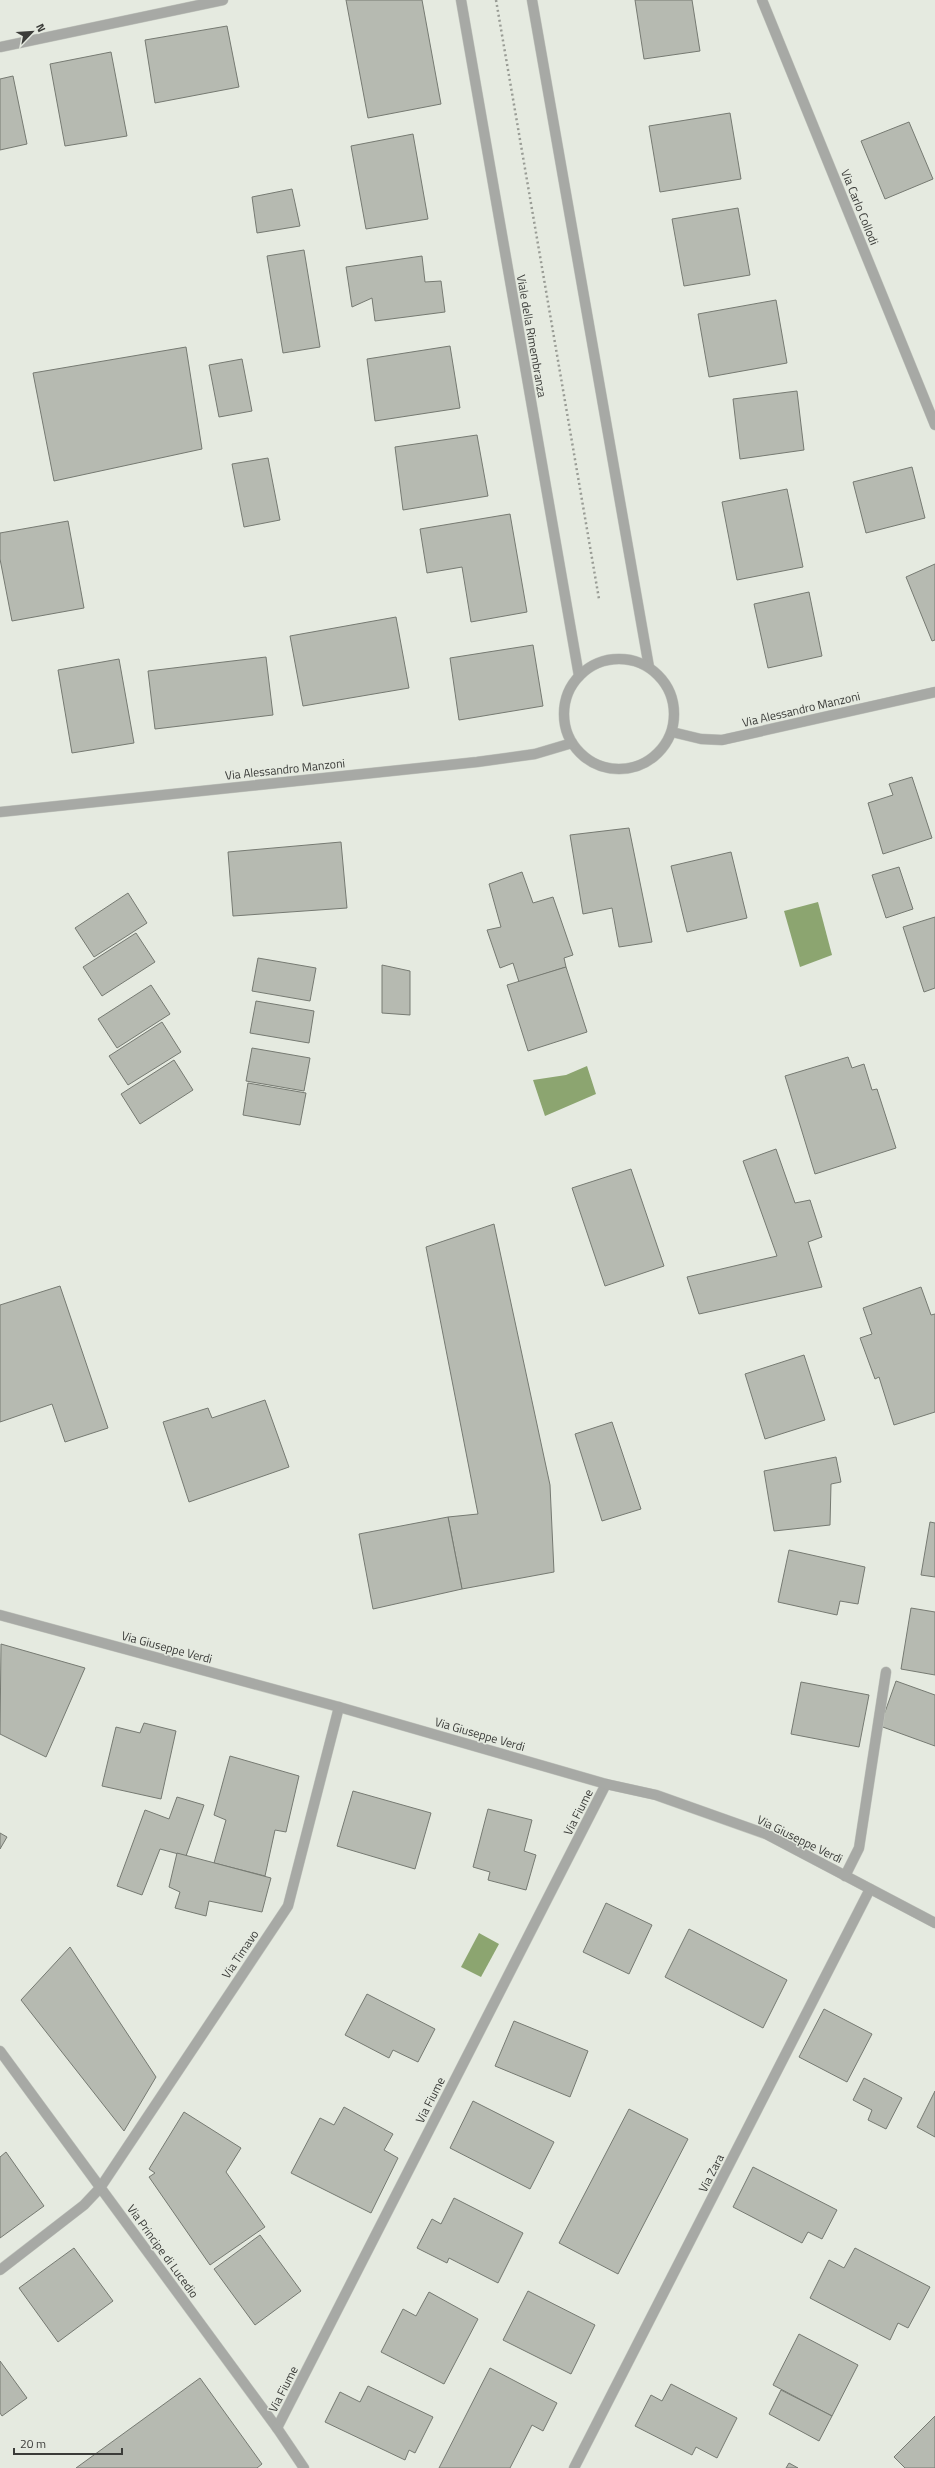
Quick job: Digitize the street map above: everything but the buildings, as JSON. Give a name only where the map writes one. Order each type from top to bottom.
[{"type":"street","points":[[0,47],[223,0]]},
{"type":"street","name":"Viale della Rimembranza","points":[[461,0],[579,676]]},
{"type":"street","points":[[532,0],[649,667]]},
{"type":"street","name":"Via Carlo Collodi","points":[[762,0],[935,424]]},
{"type":"street","points":[[612,659],[635,661],[649,667],[663,679],[672,696],[675,714],[672,732],[664,747],[654,758],[640,766],[625,770],[610,769],[595,764],[582,755],[572,743],[566,730],[565,701],[570,688],[579,676],[590,667],[612,659]]},
{"type":"street","name":"Via Alessandro Manzoni","points":[[672,732],[701,739],[722,740],[935,692]]},
{"type":"street","name":"Via Alessandro Manzoni","points":[[0,812],[477,762],[535,754],[572,743]]},
{"type":"street","name":"Via Giuseppe Verdi","points":[[0,1615],[339,1707],[606,1784],[656,1795],[766,1834],[935,1923]]},
{"type":"street","points":[[845,1876],[859,1848],[886,1672]]},
{"type":"street","name":"Via Timavo","points":[[0,2270],[84,2205],[100,2188],[288,1906],[339,1707]]},
{"type":"street","name":"Via Fiume","points":[[277,2428],[606,1784]]},
{"type":"street","name":"Via Zara","points":[[574,2468],[870,1889]]},
{"type":"street","name":"Via Principe di Lucedio","points":[[0,2051],[277,2428],[304,2468]]},
{"type":"path","name":"Viale della Rimembranza","points":[[496,0],[600,599]]},
{"type":"shaded area","points":[[818,902],[832,955],[800,967],[784,911]]},
{"type":"shaded area","points":[[587,1066],[596,1094],[545,1116],[533,1080],[566,1075]]},
{"type":"shaded area","points":[[479,1933],[499,1944],[481,1977],[461,1967]]}]
